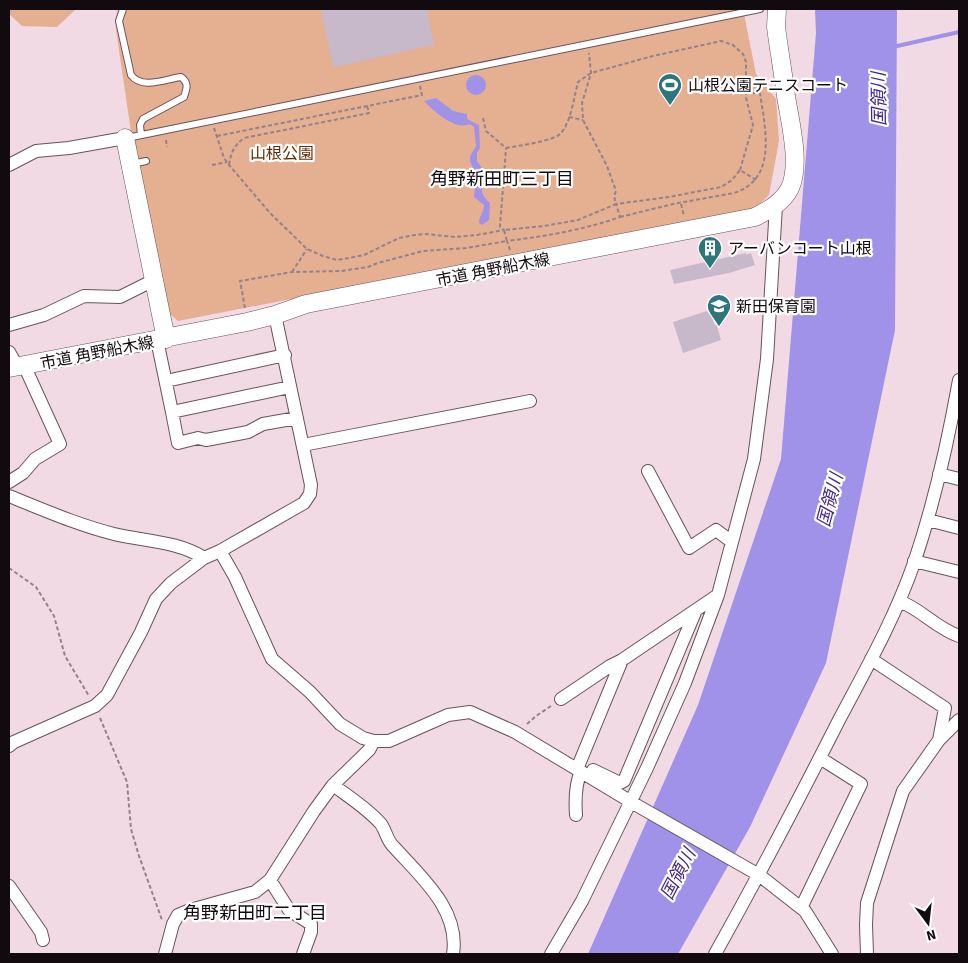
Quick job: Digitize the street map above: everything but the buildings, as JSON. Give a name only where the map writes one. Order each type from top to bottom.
[{"type":"street","name":"市道 角野船木線","points":[[15,363],[162,340],[276,315],[306,304],[755,217],[776,205],[790,187],[795,170],[793,140],[776,27],[777,9]]},
{"type":"street","points":[[9,165],[36,152],[133,137],[154,280],[166,381],[178,442],[198,438],[206,440],[248,432],[263,424],[297,418]]},
{"type":"street","points":[[551,954],[634,804],[647,768],[685,683],[718,595],[754,459],[767,359],[776,205]]},
{"type":"street","points":[[9,325],[44,315],[84,296],[120,297],[154,280]]},
{"type":"street","points":[[9,746],[14,742],[95,706],[107,695],[141,632],[156,599],[171,583],[204,558],[304,504],[310,494],[311,485],[276,315]]},
{"type":"street","points":[[166,381],[285,355]]},
{"type":"street","points":[[9,482],[23,473],[35,459],[60,444],[15,363]]},
{"type":"street","points":[[715,954],[755,873],[820,758],[899,601],[928,520],[939,474],[955,425],[959,380]]},
{"type":"street","points":[[172,412],[290,387]]},
{"type":"street","points":[[302,445],[530,401]]},
{"type":"street","points":[[648,471],[689,548],[716,530],[732,542]]},
{"type":"street","points":[[939,474],[959,479]]},
{"type":"street","points":[[9,496],[80,524],[116,535],[147,539],[196,553],[204,558]]},
{"type":"street","points":[[928,520],[959,528]]},
{"type":"street","points":[[220,551],[235,577],[272,659],[310,692],[340,724],[363,738],[374,741],[388,741],[448,716],[470,712],[518,734],[579,768],[634,804],[755,873],[805,911],[832,954]]},
{"type":"street","points":[[914,561],[959,572]]},
{"type":"street","points":[[561,699],[718,595]]},
{"type":"street","points":[[899,601],[910,605],[938,626],[959,636]]},
{"type":"street","points":[[579,768],[620,783],[624,781],[696,610]]},
{"type":"street","points":[[871,659],[945,708],[938,740]]},
{"type":"street","points":[[576,815],[575,801],[579,768],[622,660]]},
{"type":"street","points":[[867,954],[867,903],[903,791],[938,740],[959,720]]},
{"type":"street","points":[[164,954],[178,915],[255,892],[270,880],[333,785],[369,750],[374,741]]},
{"type":"street","points":[[801,908],[861,784],[820,758]]},
{"type":"street","points":[[333,785],[383,826],[392,846],[435,893],[451,924],[454,938],[452,954]]},
{"type":"street","points":[[270,880],[289,910],[311,924],[311,932],[303,954]]},
{"type":"street","points":[[9,886],[40,932],[43,940]]},
{"type":"lane","points":[[123,9],[120,21],[131,75],[135,80],[144,84],[181,77],[186,81],[188,88],[184,97],[143,120],[133,137]]},
{"type":"lane","points":[[133,137],[760,9]]},
{"type":"path","points":[[212,121],[224,158],[270,213],[307,249],[336,260],[364,255],[400,238],[415,235],[426,234],[455,237],[544,226],[578,220],[616,204],[669,197],[721,187],[732,180],[740,170],[753,125],[746,98],[746,62],[743,54],[733,45],[721,41],[653,56],[591,74],[578,82],[569,117],[559,134],[549,139],[506,148]]},
{"type":"path","points":[[588,43],[591,74],[582,103],[583,120],[608,166],[616,191],[614,196],[620,217]]},
{"type":"path","points":[[216,136],[422,95],[419,79]]},
{"type":"path","points":[[247,322],[240,281],[292,272],[342,271],[368,267],[423,251],[466,248],[563,233],[673,204],[743,190],[756,180],[760,174],[764,164],[766,138],[760,93],[746,93]]},
{"type":"path","points":[[229,165],[232,151],[236,144],[244,138],[368,113],[367,106]]},
{"type":"path","points":[[569,117],[583,120]]},
{"type":"path","points":[[483,118],[486,132],[506,148]]},
{"type":"path","points":[[506,148],[500,227],[504,230],[507,241]]},
{"type":"path","points":[[212,165],[227,162]]},
{"type":"path","points":[[740,170],[756,180]]},
{"type":"path","points":[[292,272],[307,249]]},
{"type":"path","points":[[9,568],[36,587],[54,616],[66,656],[95,706],[126,782],[131,829],[169,938]]},
{"type":"path","points":[[518,734],[536,716],[561,699]]},
{"type":"green space","points":[[9,9],[76,9],[57,27],[22,26],[9,14]]},
{"type":"green space","name":"山根公園","points":[[118,9],[743,9],[756,74],[776,99],[779,141],[769,195],[755,209],[178,321],[166,311],[131,132],[116,30],[115,20]]},
{"type":"water","name":"国領川","points":[[815,9],[897,9],[895,330],[826,663],[750,827],[678,954],[588,954],[698,705],[781,459],[816,33]]},
{"type":"water","points":[[472,75],[480,75],[486,81],[486,89],[480,95],[472,95],[466,89],[466,81]]},
{"type":"water","points":[[436,98],[453,111],[467,114],[467,119],[479,125],[480,148],[477,153],[477,161],[486,174],[482,193],[490,203],[489,220],[482,225],[479,221],[484,205],[474,197],[476,176],[470,161],[470,156],[476,146],[474,127],[470,124],[458,125],[445,119],[424,101]]},
{"type":"waterway","points":[[893,47],[959,32]]},
{"type":"place","name":"山根公園テニスコート","points":[[670,106]]},
{"type":"place","name":"アーバンコート山根","points":[[710,269]]},
{"type":"place","name":"新田保育園","points":[[719,327]]},
{"type":"district","name":"角野新田町三丁目","points":[[502,179]]},
{"type":"district","name":"角野新田町二丁目","points":[[255,913]]}]
